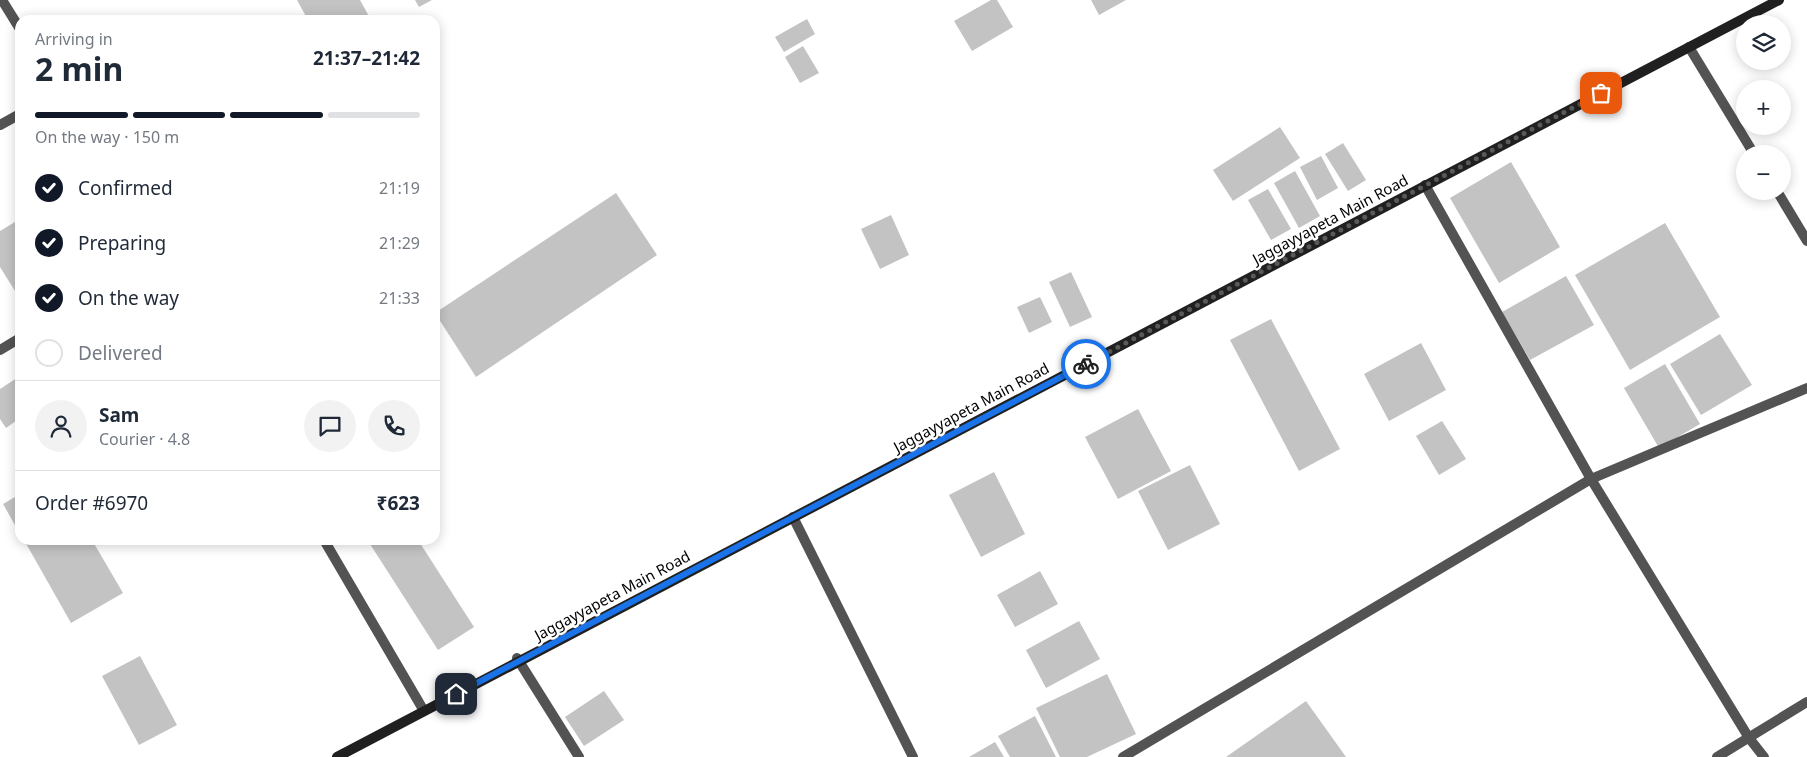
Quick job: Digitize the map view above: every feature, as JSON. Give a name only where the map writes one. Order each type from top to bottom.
[{"type":"main road","name":"Jaggayyapeta Main Road","points":[[336,757],[518,659],[793,517],[1779,0]]},
{"type":"street","points":[[2,0],[15,21]]},
{"type":"street","points":[[1689,47],[1749,145]]},
{"type":"street","points":[[0,125],[15,117]]},
{"type":"street","points":[[1426,185],[1591,479],[1749,738],[1764,757]]},
{"type":"street","points":[[1782,200],[1807,241]]},
{"type":"street","points":[[0,350],[15,341]]},
{"type":"street","points":[[1122,757],[1591,479],[1807,388]]},
{"type":"street","points":[[793,517],[913,757]]},
{"type":"street","points":[[327,545],[424,711]]},
{"type":"street","points":[[518,659],[579,757]]},
{"type":"street","points":[[1717,757],[1807,702]]},
{"type":"building","points":[[297,0],[360,0],[368,15],[305,15]]},
{"type":"building","points":[[415,0],[432,0],[419,7]]},
{"type":"building","points":[[991,0],[997,0],[1013,27],[972,51],[954,21]]},
{"type":"building","points":[[1091,0],[1126,0],[1099,15]]},
{"type":"building","points":[[807,19],[815,34],[784,52],[775,37]]},
{"type":"building","points":[[803,46],[819,73],[800,83],[785,57]]},
{"type":"building","points":[[1280,127],[1300,158],[1233,201],[1213,170]]},
{"type":"building","points":[[1343,143],[1366,180],[1348,191],[1325,154]]},
{"type":"building","points":[[1321,156],[1338,188],[1317,200],[1300,167]]},
{"type":"building","points":[[1511,162],[1560,247],[1499,283],[1450,198]]},
{"type":"building","points":[[1295,171],[1320,216],[1299,228],[1274,183]]},
{"type":"building","points":[[1268,189],[1291,229],[1271,240],[1248,200]]},
{"type":"building","points":[[616,193],[657,255],[476,377],[440,321],[440,310]]},
{"type":"building","points":[[891,215],[909,255],[880,269],[861,229]]},
{"type":"building","points":[[15,222],[15,291],[0,267],[0,231]]},
{"type":"building","points":[[1665,223],[1720,317],[1630,370],[1575,275]]},
{"type":"building","points":[[1071,272],[1092,317],[1070,327],[1049,282]]},
{"type":"building","points":[[1566,276],[1594,325],[1530,360],[1502,312]]},
{"type":"building","points":[[1040,297],[1052,322],[1029,333],[1017,307]]},
{"type":"building","points":[[1271,319],[1340,449],[1299,471],[1230,340]]},
{"type":"building","points":[[1720,334],[1752,385],[1701,415],[1670,364]]},
{"type":"building","points":[[1421,343],[1446,390],[1389,421],[1364,374]]},
{"type":"building","points":[[1665,364],[1700,424],[1659,448],[1624,388]]},
{"type":"building","points":[[15,379],[15,422],[6,428],[0,419],[0,389]]},
{"type":"building","points":[[1138,409],[1171,471],[1118,499],[1085,437]]},
{"type":"building","points":[[1442,421],[1466,459],[1439,475],[1416,436]]},
{"type":"building","points":[[1190,465],[1220,524],[1168,550],[1138,491]]},
{"type":"building","points":[[994,472],[1025,534],[981,557],[949,495]]},
{"type":"building","points":[[15,497],[15,525],[3,504]]},
{"type":"building","points":[[27,545],[95,545],[123,593],[71,623]]},
{"type":"building","points":[[371,545],[421,545],[474,627],[438,650]]},
{"type":"building","points":[[1040,571],[1058,604],[1015,627],[997,595]]},
{"type":"building","points":[[1079,621],[1100,659],[1046,688],[1026,650]]},
{"type":"building","points":[[140,656],[177,725],[139,745],[102,676]]},
{"type":"building","points":[[1107,674],[1136,734],[1087,757],[1060,757],[1036,708]]},
{"type":"building","points":[[604,691],[624,720],[584,746],[565,717]]},
{"type":"building","points":[[1306,701],[1346,757],[1226,757]]},
{"type":"building","points":[[1035,716],[1056,757],[1010,757],[998,736]]},
{"type":"building","points":[[995,742],[1004,757],[969,757]]},
{"type":"way so far","points":[[1086,364],[1601,93]]},
{"type":"route","points":[[456,694],[1086,364]]}]
